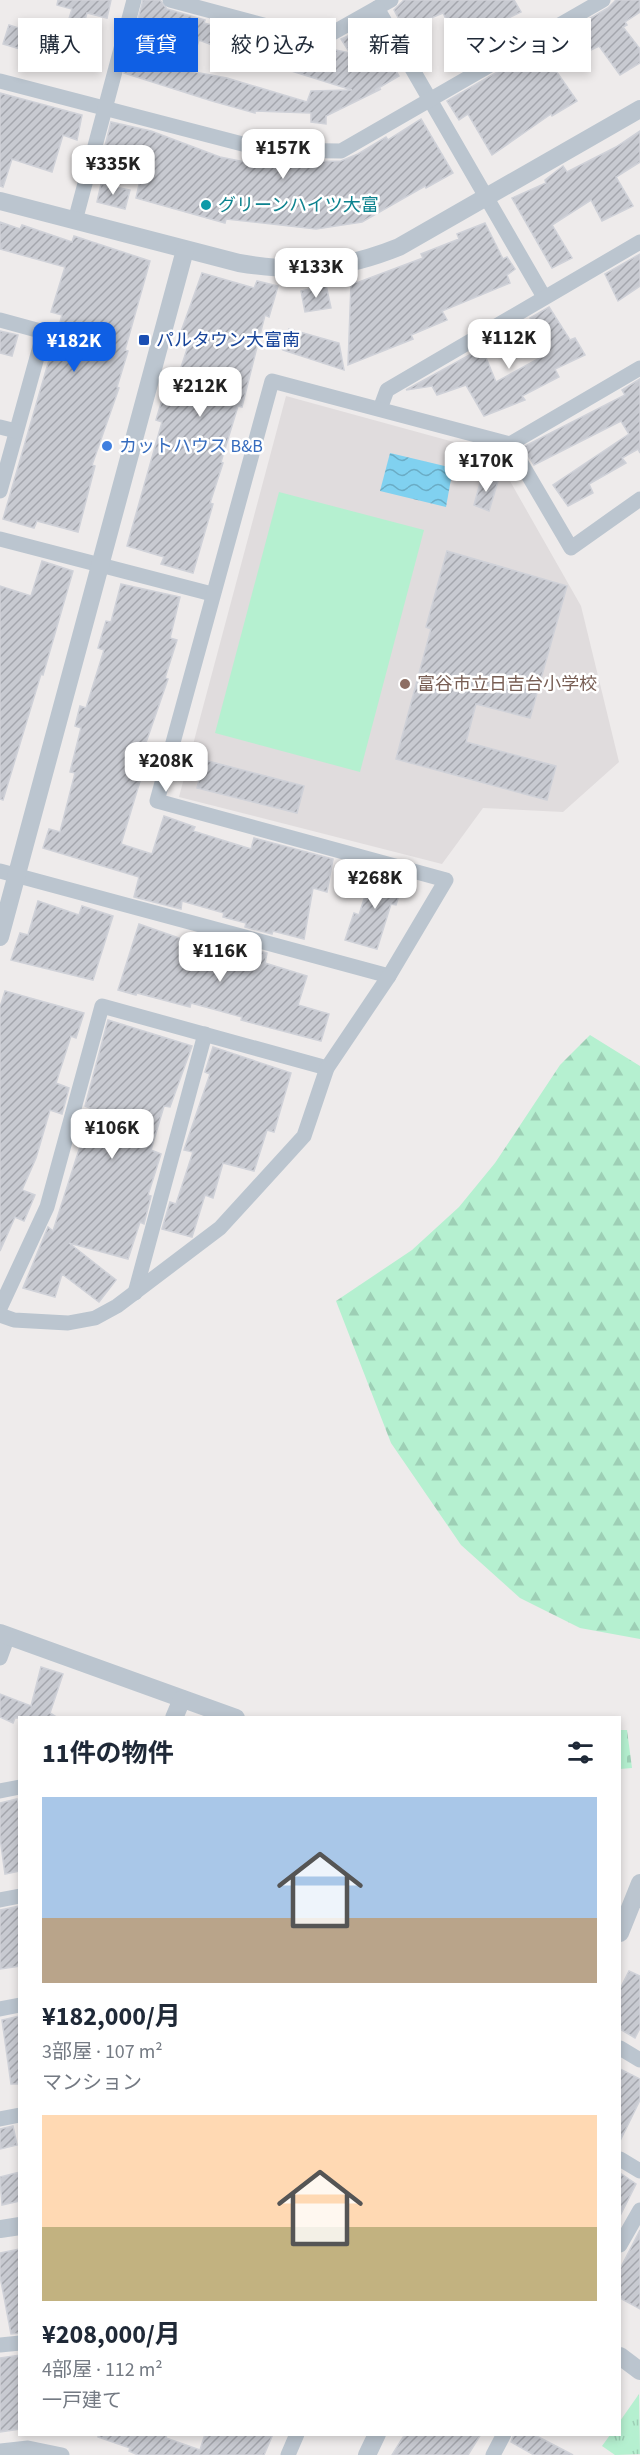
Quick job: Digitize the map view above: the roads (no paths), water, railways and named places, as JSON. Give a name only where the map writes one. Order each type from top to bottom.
[{"type":"street","points":[[75,222],[134,0]]},
{"type":"street","points":[[170,0],[320,40],[392,0]]},
{"type":"street","points":[[0,81],[266,150],[341,151],[603,0]]},
{"type":"street","points":[[377,8],[544,297]]},
{"type":"street","points":[[0,201],[185,250],[276,269],[301,270],[345,265],[369,260],[399,248],[640,109]]},
{"type":"street","points":[[380,409],[387,390],[640,242]]},
{"type":"street","points":[[0,937],[8,873],[100,567],[185,250]]},
{"type":"street","points":[[0,320],[44,332],[0,491]]},
{"type":"street","points":[[510,444],[640,368]]},
{"type":"street","points":[[0,1315],[14,1320],[68,1323],[95,1318],[135,1293],[220,1228],[304,1136],[327,1068],[389,976],[446,879],[157,801],[272,381],[510,444],[572,548],[640,499]]},
{"type":"street","points":[[0,427],[16,431]]},
{"type":"street","points":[[0,539],[100,567],[212,594]]},
{"type":"street","points":[[8,873],[389,976]]},
{"type":"street","points":[[0,1308],[47,1207],[102,1006],[327,1068]]},
{"type":"street","points":[[135,1293],[205,1034]]},
{"type":"street","points":[[0,1658],[4,1635],[230,1716]]},
{"type":"street","points":[[175,1716],[182,1699]]},
{"type":"street","points":[[0,1791],[18,1787]]},
{"type":"street","points":[[621,1930],[640,1883]]},
{"type":"street","points":[[0,1900],[18,1896]]},
{"type":"street","points":[[0,2009],[18,2005]]},
{"type":"street","points":[[621,2049],[640,2060]]},
{"type":"street","points":[[0,2119],[18,2115]]},
{"type":"street","points":[[621,2160],[640,2170]]},
{"type":"street","points":[[621,2243],[640,2210]]},
{"type":"street","points":[[0,2229],[18,2226]]},
{"type":"street","points":[[0,2345],[18,2343]]},
{"type":"street","points":[[621,2357],[640,2371]]},
{"type":"street","points":[[288,2455],[296,2436]]},
{"type":"street","points":[[367,2455],[376,2436]]},
{"type":"street","points":[[493,2455],[503,2436]]},
{"type":"street","points":[[0,2451],[28,2448],[62,2455]]},
{"type":"water","points":[[390,453],[453,468],[446,507],[380,491]]},
{"type":"place","name":"グリーンハイツ大富","points":[[206,205]]},
{"type":"place","name":"パルタウン大富南","points":[[144,340]]},
{"type":"place","name":"カットハウス B&B","points":[[107,446]]},
{"type":"place","name":"富谷市立日吉台小学校","points":[[405,684]]}]
